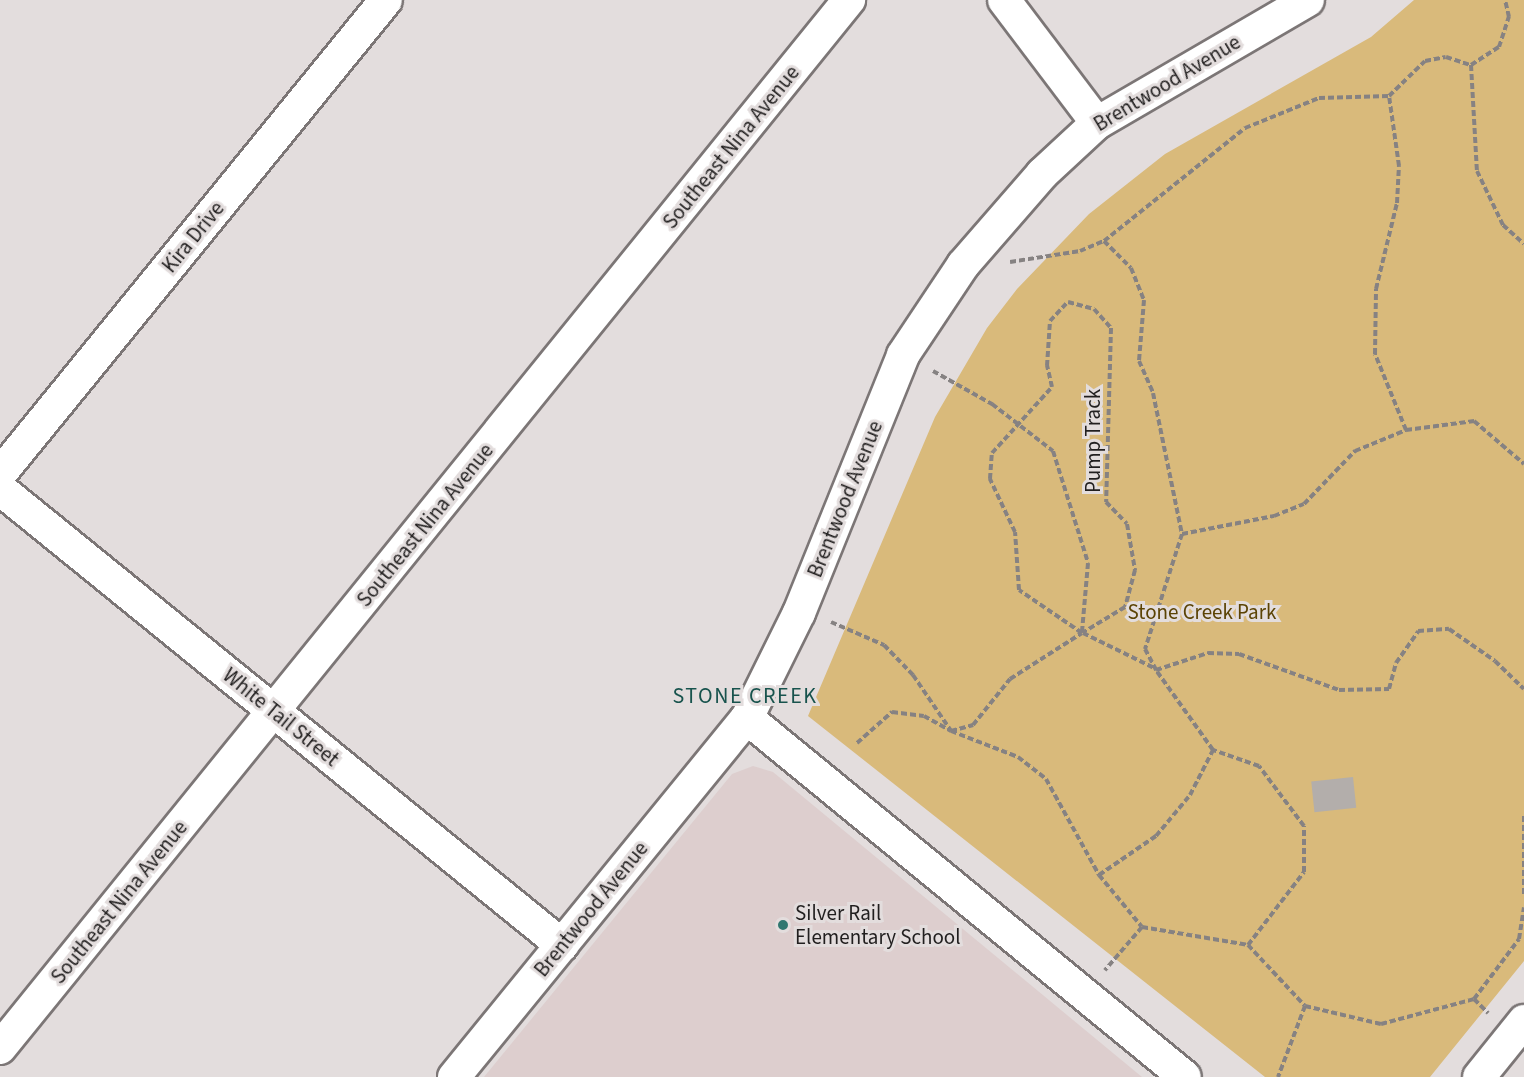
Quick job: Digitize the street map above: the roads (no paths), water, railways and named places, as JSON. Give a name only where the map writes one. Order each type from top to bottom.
[{"type":"street","name":"Kira Drive","points":[[0,474],[386,0]]},
{"type":"street","name":"Southeast Nina Avenue","points":[[0,1048],[849,0]]},
{"type":"street","points":[[1004,0],[1097,123]]},
{"type":"street","name":"Brentwood Avenue","points":[[454,1077],[747,718],[799,614],[903,355],[963,265],[1042,174],[1097,123],[1308,0]]},
{"type":"street","name":"White Tail Street","points":[[0,489],[562,945]]},
{"type":"street","points":[[747,718],[1185,1077]]},
{"type":"street","points":[[1479,1077],[1524,1021]]},
{"type":"place","name":"Silver Rail Elementary School","points":[[783,925]]},
{"type":"district","name":"STONE CREEK","points":[[745,697]]},
{"type":"park label","name":"Stone Creek Park","points":[[1202,612]]}]
